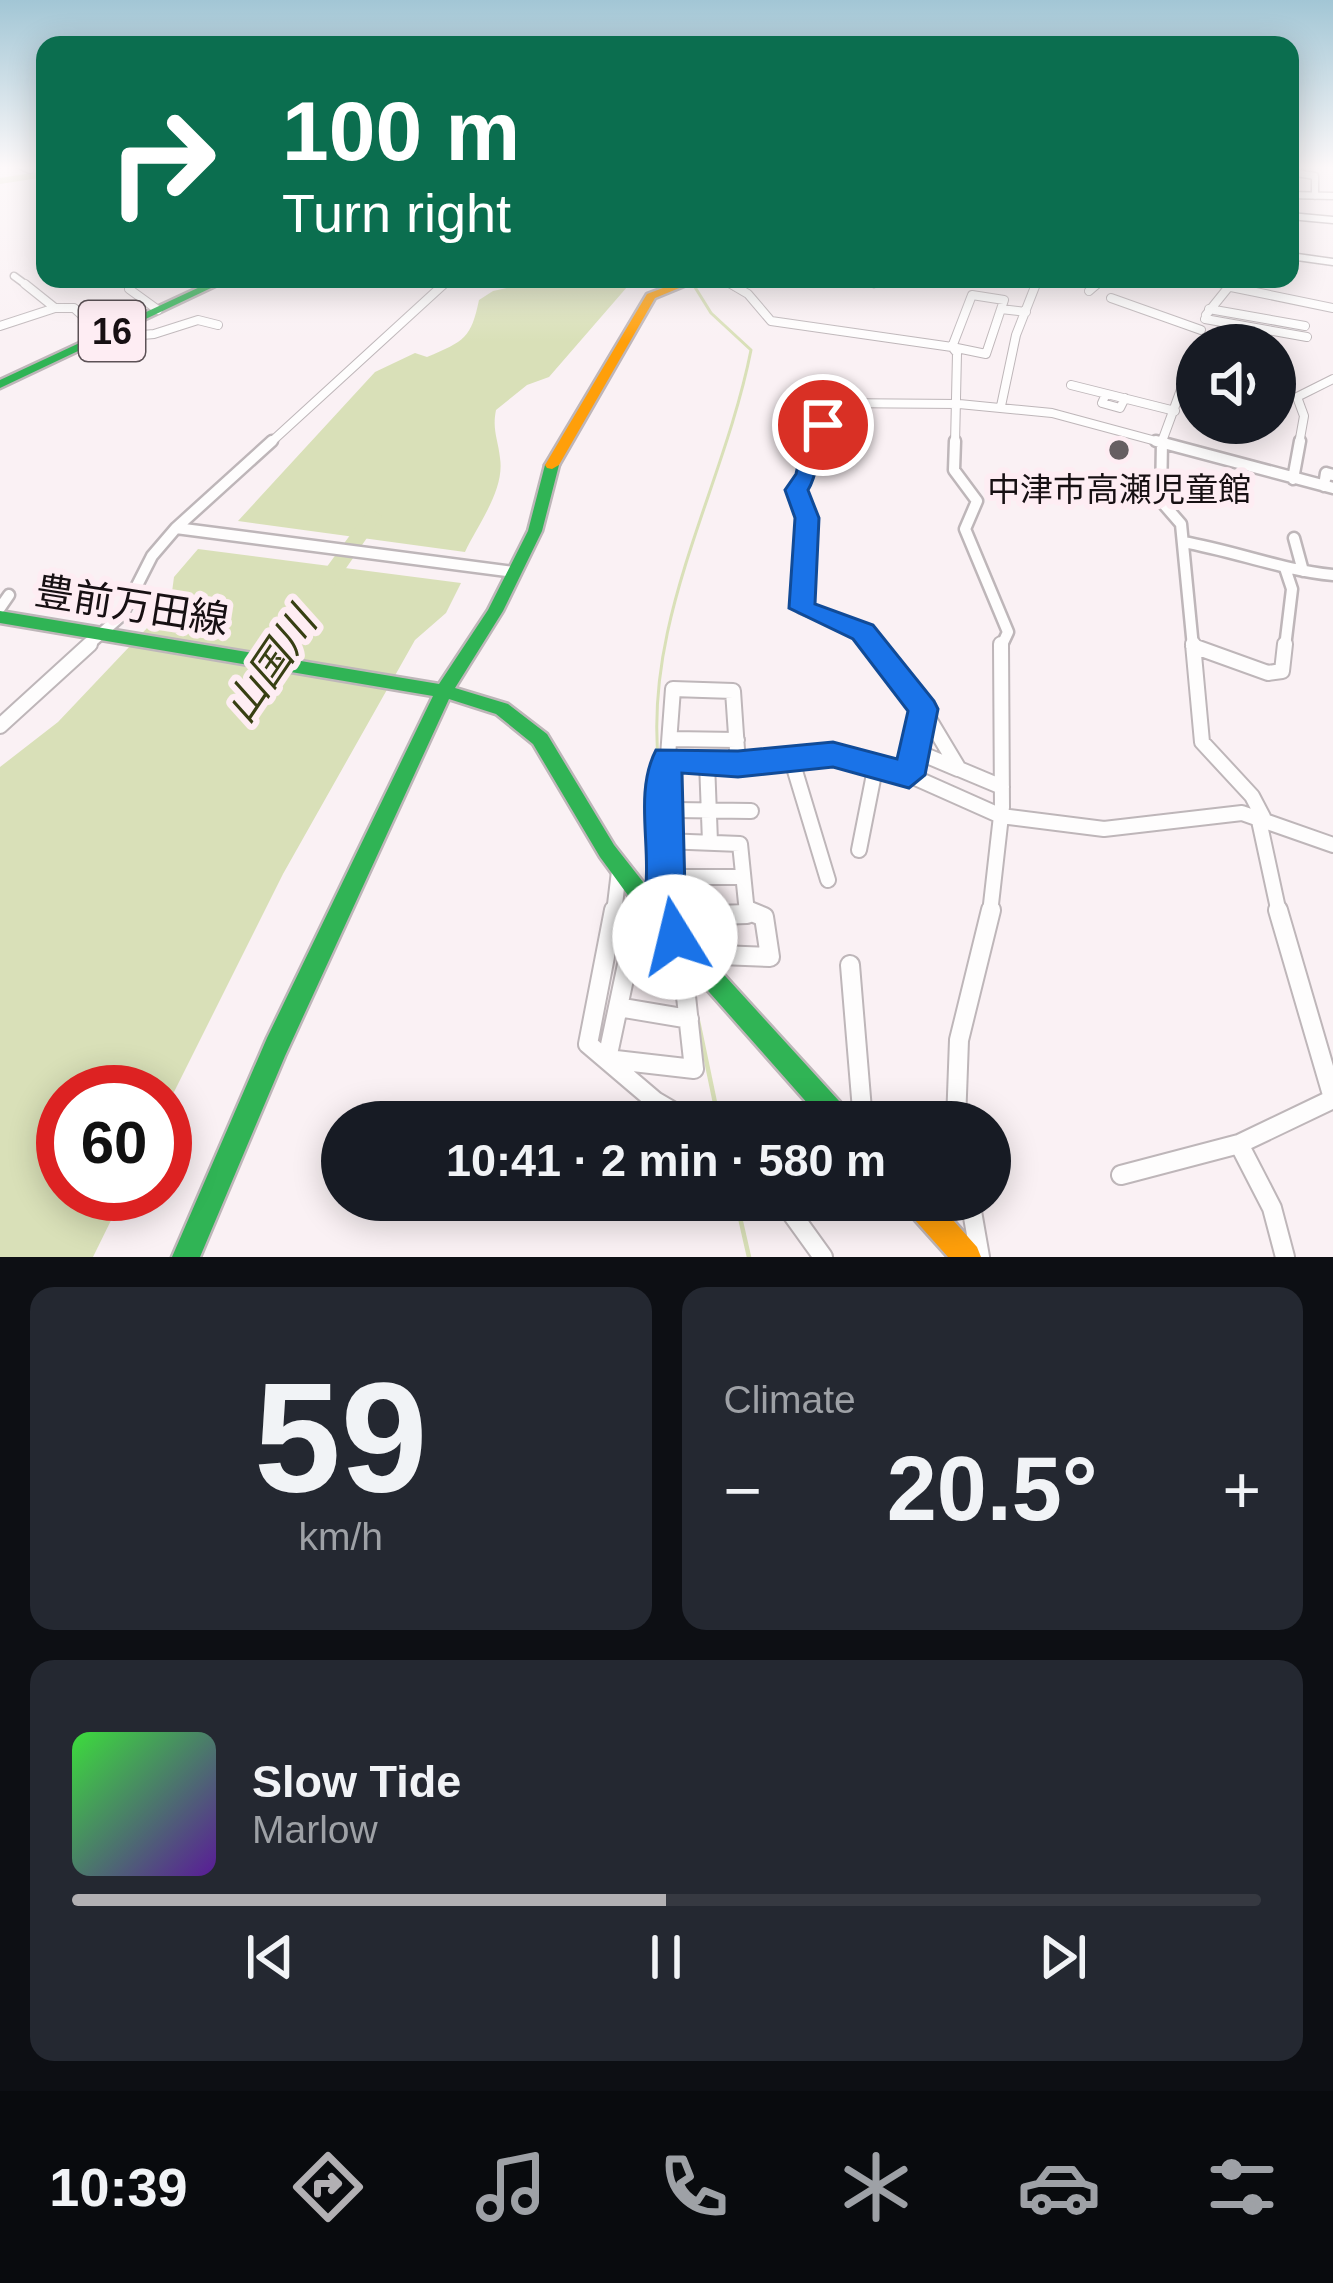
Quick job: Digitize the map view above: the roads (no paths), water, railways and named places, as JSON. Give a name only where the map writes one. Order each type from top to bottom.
[{"type":"street","points":[[1299,256],[1333,262]]},
{"type":"street","points":[[14,276],[55,308]]},
{"type":"street","name":"16","points":[[0,384],[206,288]]},
{"type":"street","points":[[0,726],[109,634],[181,529],[440,288]]},
{"type":"street","points":[[186,1257],[438,690],[514,572],[535,531],[547,475],[635,316],[656,290],[663,288]]},
{"type":"street","points":[[737,288],[770,321],[986,354],[1004,300],[972,295],[952,347]]},
{"type":"street","points":[[1001,406],[1016,335],[1035,288]]},
{"type":"street","points":[[1088,291],[1092,288]]},
{"type":"street","points":[[1204,324],[1223,288]]},
{"type":"street","points":[[1247,288],[1333,308]]},
{"type":"street","points":[[129,289],[158,310]]},
{"type":"street","points":[[1112,298],[1306,332]]},
{"type":"street","points":[[0,326],[55,308],[80,311],[100,337],[154,334],[203,319],[218,325]]},
{"type":"street","points":[[1001,309],[1026,312]]},
{"type":"street","points":[[1207,315],[1298,317]]},
{"type":"street","points":[[994,330],[1016,335]]},
{"type":"street","points":[[952,347],[957,353],[958,404],[954,470],[977,501],[965,529],[981,578],[1008,632],[1000,644],[1002,787],[993,901],[978,978],[953,1050],[955,1101]]},
{"type":"street","points":[[1293,479],[1304,416],[1298,398],[1333,379]]},
{"type":"street","points":[[1074,389],[1106,394],[1102,403],[1120,408],[1125,398],[1175,411]]},
{"type":"street","points":[[959,769],[923,709],[863,632],[802,608],[807,518],[797,490],[807,474],[816,428],[831,403],[958,404],[1052,413],[1329,487],[1326,473],[1333,475]]},
{"type":"street","points":[[1121,1175],[1239,1144],[1333,1099],[1267,872],[1261,817],[1252,796],[1202,742],[1181,524],[1162,501],[1161,443],[1176,408]]},
{"type":"street","points":[[181,529],[514,572]]},
{"type":"street","points":[[1294,538],[1303,571]]},
{"type":"street","points":[[1183,542],[1333,575]]},
{"type":"street","points":[[1193,646],[1268,673],[1282,671],[1292,590],[1286,568]]},
{"type":"street","points":[[0,613],[9,595]]},
{"type":"street","name":"豊前万田線","points":[[0,613],[438,690],[502,709],[540,739],[620,867],[675,937],[687,962]]},
{"type":"street","points":[[673,739],[674,689],[733,691],[738,764]]},
{"type":"street","points":[[909,775],[923,709]]},
{"type":"street","points":[[607,1059],[628,960],[660,966],[770,957],[764,917],[657,917],[666,877],[667,742],[737,740]]},
{"type":"street","points":[[913,750],[1002,787]]},
{"type":"street","points":[[667,759],[738,764],[833,754],[909,775],[1001,816],[1104,829],[1242,813],[1333,845]]},
{"type":"street","points":[[792,760],[828,880]]},
{"type":"street","points":[[707,762],[710,842]]},
{"type":"street","points":[[859,850],[876,764]]},
{"type":"street","points":[[675,809],[751,811]]},
{"type":"street","points":[[664,841],[740,844],[747,914]]},
{"type":"street","points":[[620,867],[608,959],[588,1044],[655,1101]]},
{"type":"street","points":[[666,877],[743,877]]},
{"type":"street","points":[[660,966],[664,945],[675,937]]},
{"type":"street","points":[[607,1059],[694,1070],[687,962]]},
{"type":"street","points":[[687,962],[707,972],[822,1101]]},
{"type":"street","points":[[850,965],[845,1008],[865,1101]]},
{"type":"street","points":[[618,1007],[689,1019]]},
{"type":"street","points":[[1239,1144],[1272,1208],[1286,1257]]},
{"type":"street","points":[[797,1221],[823,1257]]},
{"type":"street","points":[[935,1221],[967,1257]]},
{"type":"street","points":[[974,1221],[980,1257]]},
{"type":"water","points":[[626,288],[549,377],[527,385],[496,410],[498,482],[465,552],[238,521],[375,372],[415,353],[427,357],[458,342],[473,323],[479,300],[493,291]]},
{"type":"water","points":[[198,549],[461,583],[446,613],[415,640],[283,874],[188,1065],[36,1065],[36,1221],[111,1221],[93,1257],[0,1257],[0,767],[58,722],[148,627],[172,592],[174,577]]},
{"type":"waterway","points":[[660,775],[657,719],[672,612],[751,350],[711,313],[695,288]]},
{"type":"waterway","name":"山国川","points":[[322,588],[373,516]]},
{"type":"waterway","points":[[675,885],[678,906]]},
{"type":"waterway","points":[[698,1021],[715,1101]]},
{"type":"waterway","points":[[741,1221],[749,1257]]},
{"type":"place","name":"中津市高瀬児童館","points":[[1119,450]]}]
